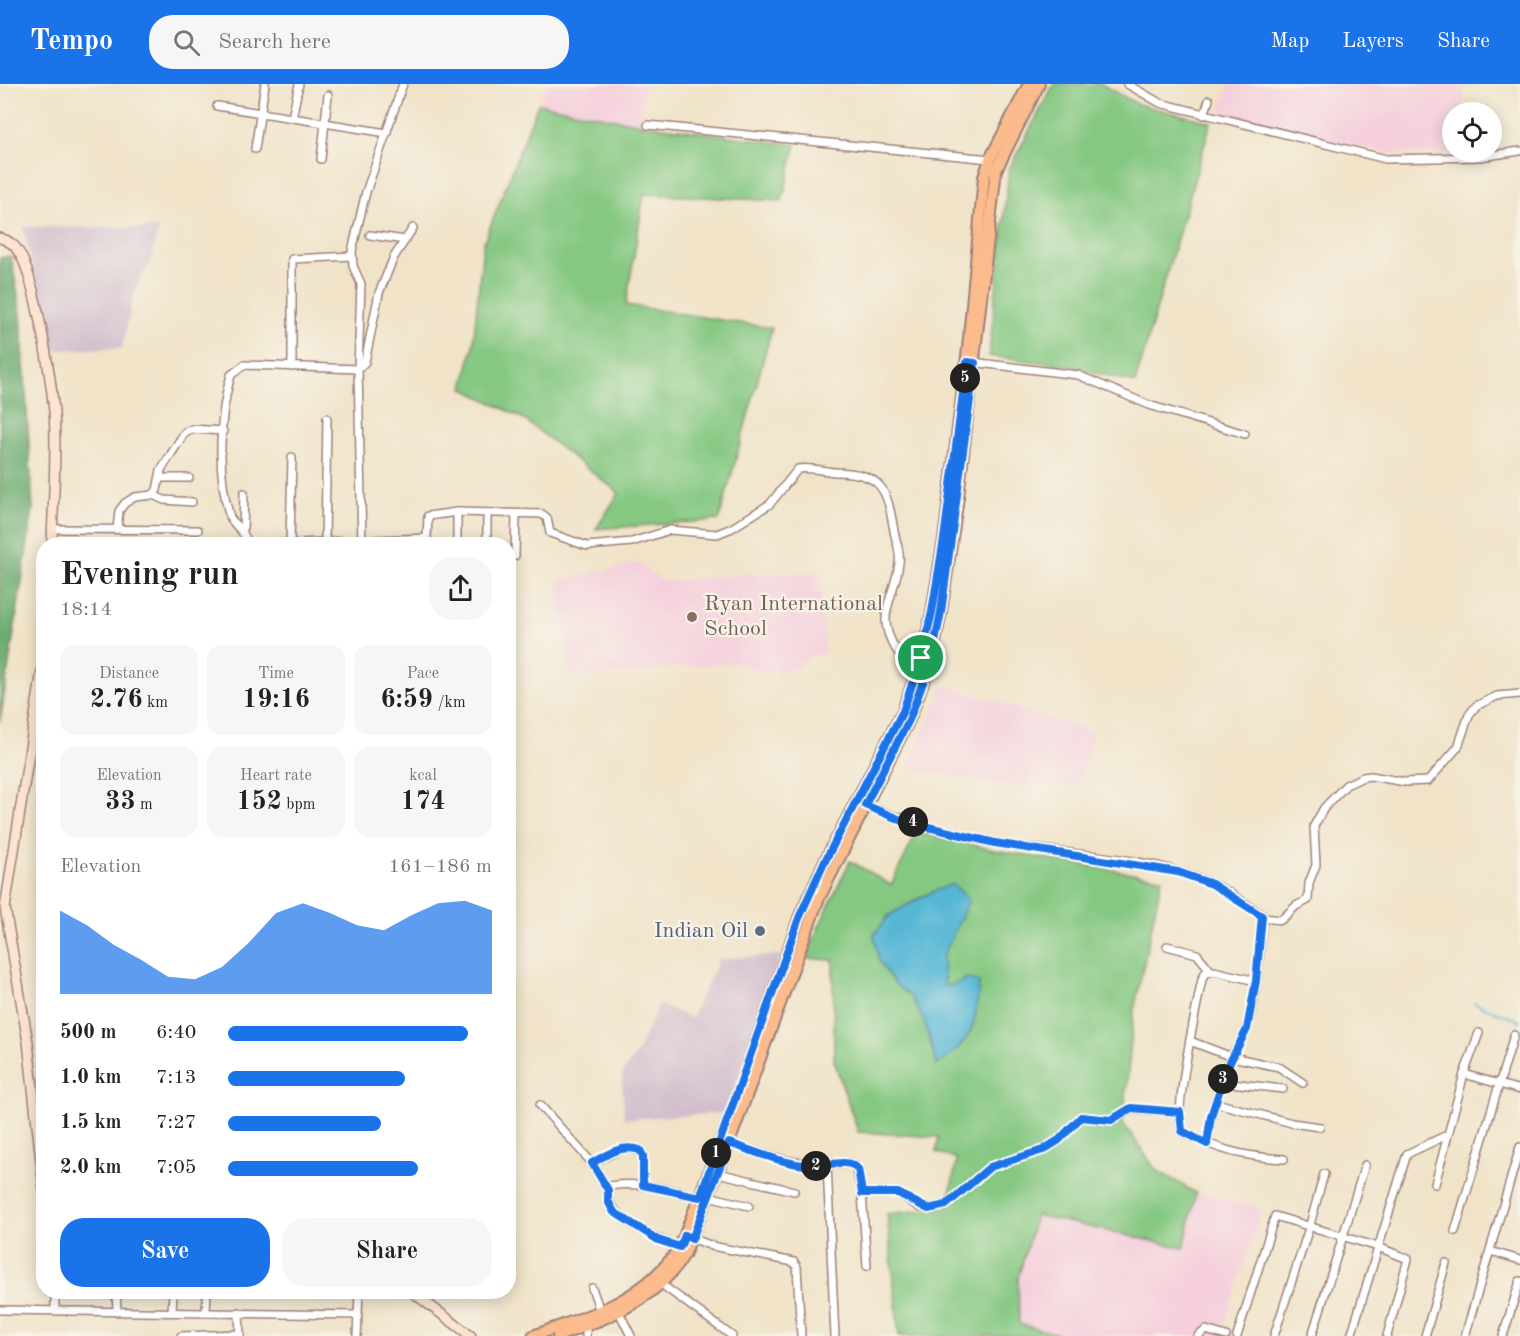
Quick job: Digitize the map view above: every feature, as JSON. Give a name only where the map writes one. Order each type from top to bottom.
[{"type":"main road","points":[[704,1196],[718,1173],[729,1143],[770,1018],[799,918],[824,863],[903,711],[921,658],[932,612],[971,362],[983,186],[990,159],[1029,84]]},
{"type":"main road","points":[[558,1336],[586,1331],[619,1312],[661,1284],[677,1267],[770,1018],[818,900],[909,720],[931,661],[941,612],[996,170],[1039,84]]},
{"type":"main road","points":[[0,238],[6,240],[20,252],[28,278],[48,373],[54,412],[52,537]]},
{"type":"main road","points":[[36,709],[5,908],[28,1042],[36,1110]]},
{"type":"main road","points":[[533,1336],[600,1311],[635,1294],[653,1280],[689,1237]]},
{"type":"main road","points":[[421,1299],[471,1336]]},
{"type":"street","points":[[255,149],[265,84]]},
{"type":"street","points":[[292,118],[299,84]]},
{"type":"street","points":[[362,537],[358,369],[361,284],[352,256],[357,219],[403,84]]},
{"type":"street","points":[[1127,84],[1152,101],[1386,159],[1480,157],[1520,151]]},
{"type":"street","points":[[321,159],[328,95]]},
{"type":"street","points":[[1204,115],[1209,100]]},
{"type":"street","points":[[217,106],[387,134]]},
{"type":"street","points":[[648,125],[990,159]]},
{"type":"street","points":[[243,531],[233,523],[228,512],[224,479],[223,430],[228,383],[237,368],[244,365],[358,369],[365,362],[379,293],[386,274],[413,228]]},
{"type":"street","points":[[370,235],[405,240]]},
{"type":"street","points":[[292,367],[292,259],[352,256]]},
{"type":"street","points":[[971,362],[1078,375],[1149,405],[1245,434]]},
{"type":"street","points":[[325,537],[327,418]]},
{"type":"street","points":[[153,495],[157,490],[164,465],[175,452],[185,432],[192,429],[223,430]]},
{"type":"street","points":[[290,537],[292,457]]},
{"type":"street","points":[[427,537],[428,516],[457,512],[544,515],[550,533],[587,546],[632,542],[670,530],[717,534],[732,528],[770,504],[798,469],[849,472],[868,476],[881,486],[889,499],[900,554],[886,611],[886,630],[897,651],[921,658]]},
{"type":"street","points":[[160,478],[189,478]]},
{"type":"street","points":[[244,493],[243,531],[245,537]]},
{"type":"street","points":[[117,529],[119,511],[125,503],[135,497],[153,495],[164,500],[192,502]]},
{"type":"street","points":[[457,512],[457,537]]},
{"type":"street","points":[[487,513],[487,537]]},
{"type":"street","points":[[515,537],[516,514]]},
{"type":"street","points":[[53,529],[198,530]]},
{"type":"street","points":[[865,805],[903,821],[995,843],[1178,872],[1212,884],[1258,912],[1263,918],[1281,920],[1296,906],[1308,900],[1309,884],[1316,865],[1314,826],[1324,808],[1346,785],[1371,776],[1405,782],[1428,782],[1458,747],[1469,715],[1476,706],[1497,696],[1520,694]]},
{"type":"street","points":[[1207,1144],[1215,1103],[1222,1082],[1247,1029],[1256,981],[1263,918]]},
{"type":"street","points":[[1167,946],[1197,954],[1210,970],[1256,981]]},
{"type":"street","points":[[1210,970],[1202,979],[1190,1041],[1180,1112],[1182,1131],[1207,1144],[1246,1157],[1284,1159]]},
{"type":"street","points":[[1435,1184],[1464,1074],[1479,1033]]},
{"type":"street","points":[[1455,1231],[1514,1035]]},
{"type":"street","points":[[1190,1041],[1232,1057],[1279,1067],[1303,1083]]},
{"type":"street","points":[[1464,1074],[1520,1090]]},
{"type":"street","points":[[1222,1082],[1283,1089]]},
{"type":"street","points":[[1215,1103],[1292,1123],[1320,1127]]},
{"type":"street","points":[[540,1105],[592,1163],[608,1190],[608,1201],[614,1212],[658,1240],[680,1247]]},
{"type":"street","points":[[862,1193],[898,1193],[919,1207],[936,1208],[946,1205],[990,1167],[1043,1150],[1059,1140],[1081,1117],[1111,1120],[1131,1108],[1180,1112]]},
{"type":"street","points":[[1351,1336],[1407,1154],[1447,1135]]},
{"type":"street","points":[[729,1143],[779,1160],[813,1166],[849,1163],[855,1165],[862,1193],[867,1266]]},
{"type":"street","points":[[1465,1336],[1520,1147]]},
{"type":"street","points":[[592,1163],[624,1148],[640,1150],[643,1156],[643,1185]]},
{"type":"street","points":[[827,1165],[835,1336]]},
{"type":"street","points":[[1312,1336],[1365,1165]]},
{"type":"street","points":[[718,1173],[794,1191]]},
{"type":"street","points":[[1274,1336],[1310,1228],[1324,1174]]},
{"type":"street","points":[[608,1190],[610,1186],[623,1184],[643,1185],[749,1206]]},
{"type":"street","points":[[1237,1336],[1275,1216],[1404,1256],[1409,1263],[1387,1336]]},
{"type":"street","points":[[689,1237],[712,1246],[796,1264],[801,1336]]},
{"type":"street","points":[[1490,1251],[1520,1260]]},
{"type":"street","points":[[1425,1336],[1446,1263]]},
{"type":"street","points":[[1503,1336],[1517,1299],[1520,1281]]},
{"type":"street","points":[[661,1284],[732,1336]]},
{"type":"street","points":[[592,1288],[600,1311]]},
{"type":"street","points":[[55,1299],[56,1310]]},
{"type":"street","points":[[116,1299],[117,1310]]},
{"type":"street","points":[[172,1311],[173,1299]]},
{"type":"street","points":[[206,1311],[207,1299]]},
{"type":"street","points":[[357,1336],[359,1299]]},
{"type":"street","points":[[0,1310],[206,1311],[358,1316]]},
{"type":"street","points":[[181,1336],[240,1335],[239,1312]]},
{"type":"street","points":[[619,1312],[631,1336]]},
{"type":"street","points":[[1198,1336],[1206,1330],[1226,1336]]},
{"type":"shaded area","points":[[547,84],[644,84],[641,124],[538,104]]},
{"type":"shaded area","points":[[1229,84],[1465,84],[1463,102],[1442,102],[1442,154],[1388,153],[1218,114]]},
{"type":"shaded area","points":[[23,227],[159,228],[149,265],[135,289],[122,348],[52,350]]},
{"type":"shaded area","name":"Ryan International School","points":[[639,563],[662,581],[750,574],[820,573],[825,653],[810,656],[793,670],[758,672],[737,662],[569,678],[557,581]]},
{"type":"shaded area","points":[[945,685],[1093,732],[1078,785],[1012,787],[907,768]]},
{"type":"shaded area","points":[[781,955],[725,1113],[624,1119],[622,1073],[637,1053],[659,1004],[691,1018],[719,959]]},
{"type":"shaded area","points":[[1196,1193],[1261,1208],[1221,1336],[1065,1336],[1019,1324],[1018,1278],[1036,1215],[1184,1248]]},
{"type":"green space","points":[[1054,84],[1101,84],[1137,104],[1211,122],[1135,383],[1067,365],[989,356],[1009,169]]},
{"type":"green space","points":[[538,104],[641,124],[796,145],[782,201],[644,194],[626,305],[772,328],[719,520],[596,529],[619,493],[522,418],[463,388],[473,346],[483,245]]},
{"type":"green space","points":[[11,256],[21,313],[33,510],[0,722],[0,258]]},
{"type":"green space","points":[[917,832],[994,850],[1162,878],[1134,1010],[1123,1123],[1156,1170],[1196,1193],[1184,1248],[1036,1215],[1018,1278],[1019,1324],[1065,1336],[899,1336],[887,1214],[947,1207],[957,1159],[936,1152],[939,1137],[858,1132],[834,1060],[833,960],[804,958],[850,861],[891,885]]},
{"type":"water","points":[[953,884],[969,900],[943,956],[944,985],[952,985],[968,978],[979,982],[978,997],[974,1020],[966,1039],[959,1048],[937,1065],[924,1021],[911,997],[894,983],[879,961],[874,935],[889,915],[927,894]]},
{"type":"waterway","points":[[1474,1003],[1520,1021]]},
{"type":"place","name":"Ryan International School","points":[[692,617]]},
{"type":"place","name":"Indian Oil","points":[[760,931]]},
{"type":"route","points":[[967,362],[975,363],[958,497],[941,612],[931,661],[909,720],[865,805],[903,821],[995,843],[1152,866],[1178,872],[1212,884],[1261,914],[1263,918],[1256,981],[1247,1029],[1227,1068],[1211,1116],[1207,1144],[1182,1131],[1180,1112],[1131,1108],[1111,1120],[1081,1117],[1059,1140],[1043,1150],[990,1167],[946,1205],[928,1209],[919,1207],[898,1193],[862,1193],[858,1169],[849,1163],[813,1166],[779,1160],[729,1143],[692,1239],[685,1235],[680,1247],[658,1240],[614,1212],[608,1201],[608,1190],[592,1163],[610,1152],[635,1148],[640,1150],[643,1156],[643,1185],[700,1197],[789,953],[799,918],[824,863],[903,711],[921,658],[932,612],[944,539],[967,362]]}]
